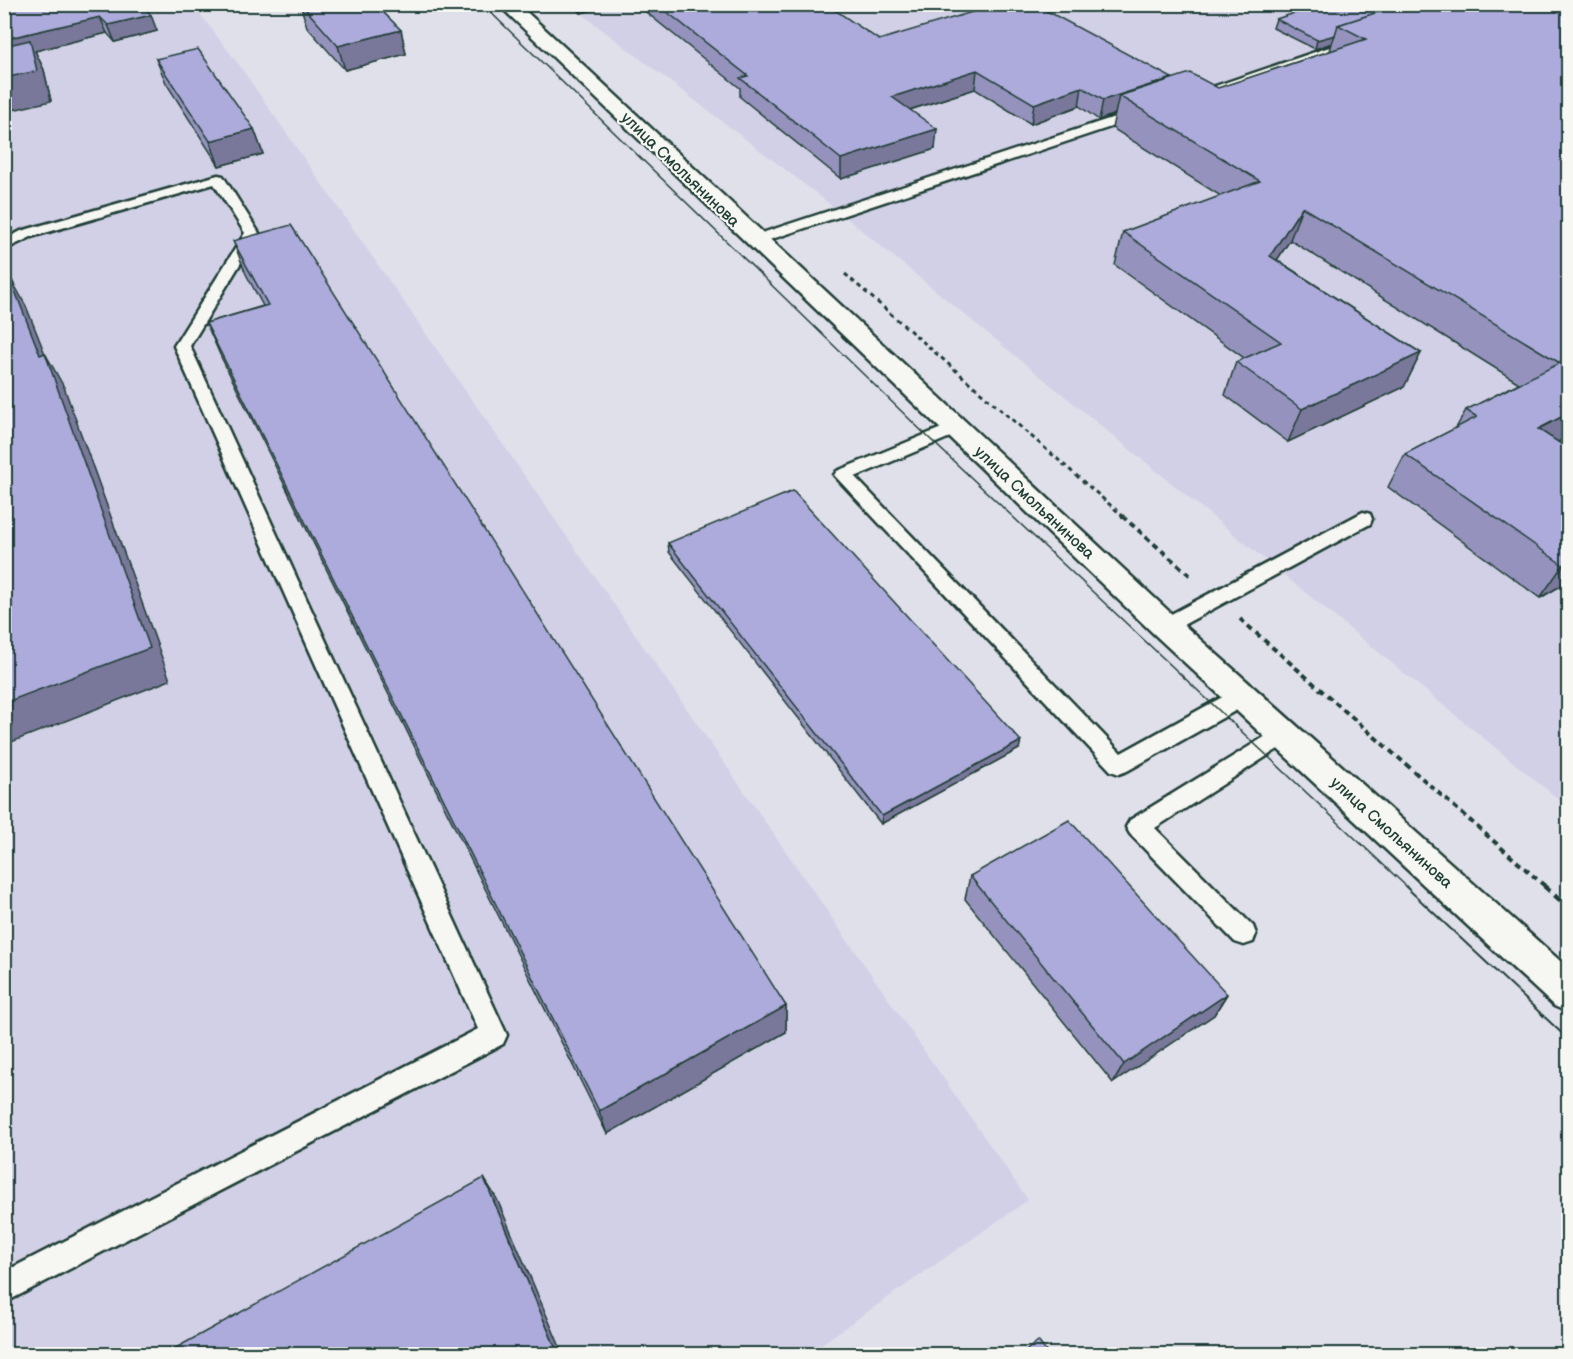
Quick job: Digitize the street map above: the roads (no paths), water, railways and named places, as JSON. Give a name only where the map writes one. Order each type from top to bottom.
[{"type":"street","name":"улица Смольянинова","points":[[507,4],[1165,626],[1569,993]]},
{"type":"lane","points":[[1177,101],[1369,38]]},
{"type":"lane","points":[[755,240],[1154,108]]},
{"type":"lane","points":[[4,246],[26,234],[218,179],[252,233],[182,346],[494,1035],[4,1288]]},
{"type":"lane","points":[[956,428],[843,475],[1119,765],[1242,696]]},
{"type":"lane","points":[[1165,626],[1363,519]]},
{"type":"lane","points":[[1244,934],[1138,827],[1284,734]]},
{"type":"tram line","points":[[482,4],[930,439],[1407,887]]},
{"type":"tram line","points":[[1405,886],[1568,1039]]}]
